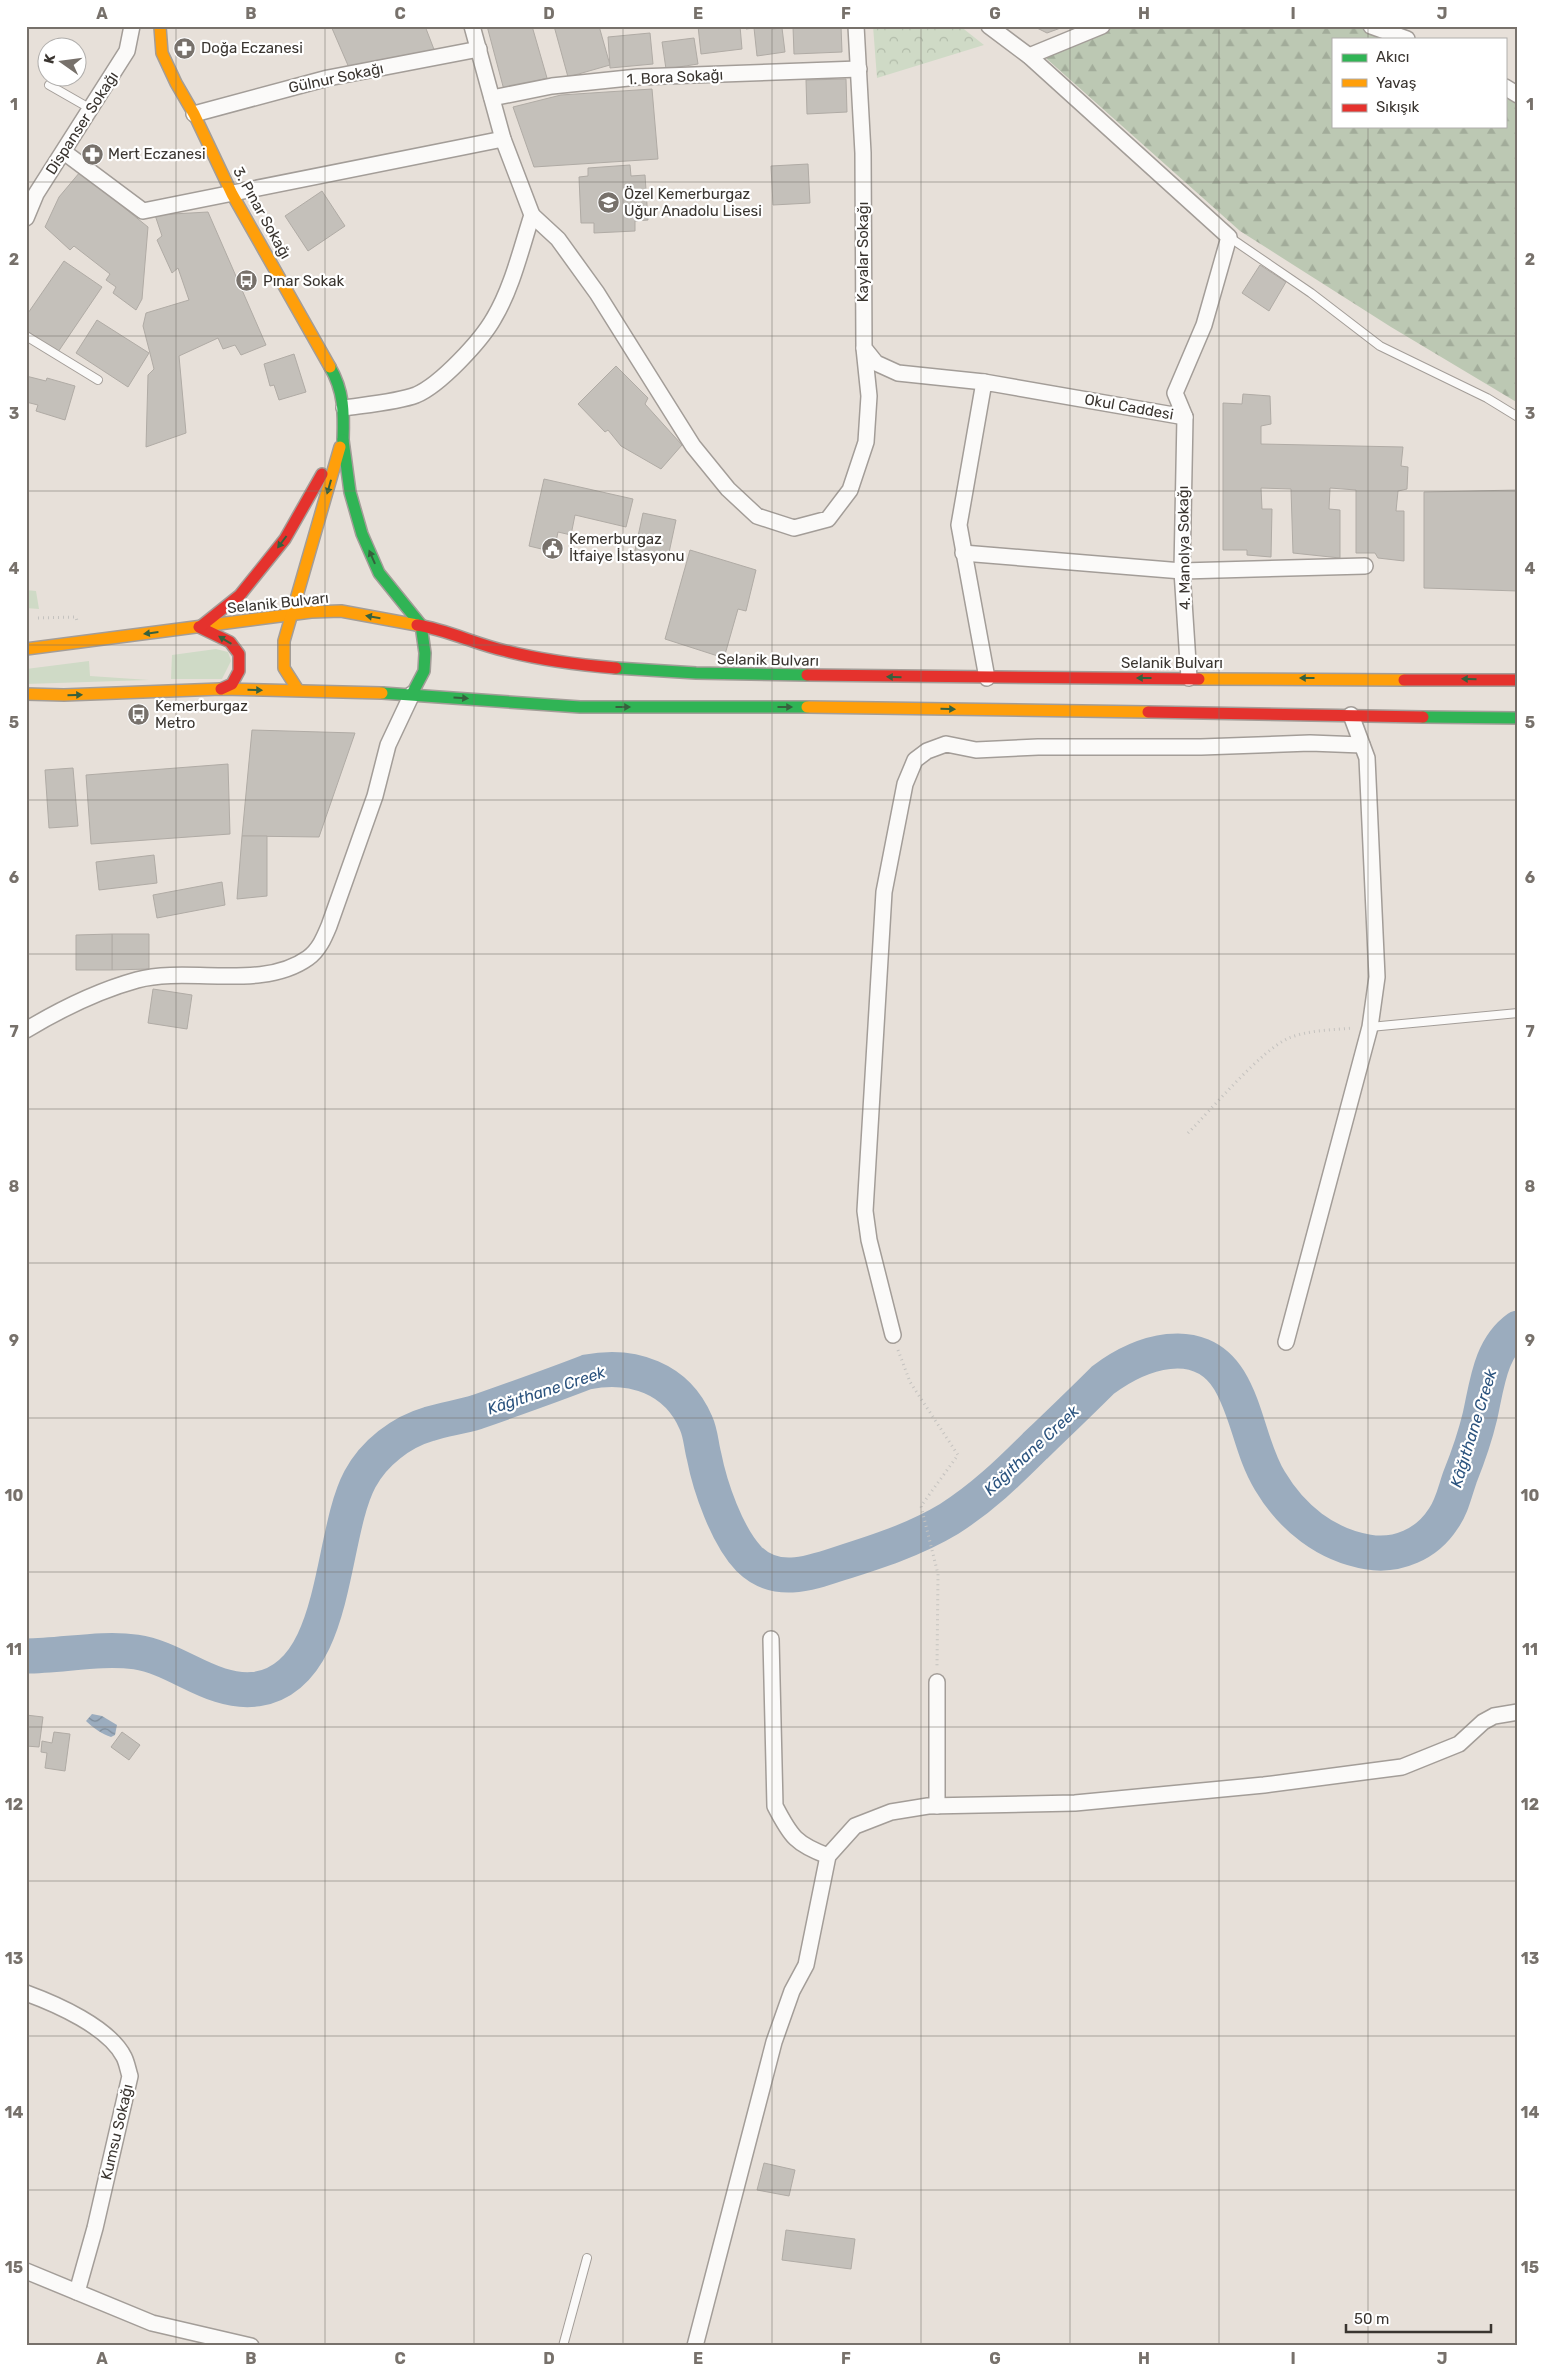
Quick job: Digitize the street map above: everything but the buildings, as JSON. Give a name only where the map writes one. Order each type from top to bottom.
[{"type":"main road","points":[[158,27],[173,27]]},
{"type":"main road","name":"3. Pınar Sokağı","points":[[158,27],[162,53],[194,114],[232,194],[338,381],[344,408],[342,440]]},
{"type":"main road","points":[[298,690],[284,668],[284,642],[290,615],[342,440]]},
{"type":"main road","points":[[342,440],[350,492],[362,534],[379,573],[421,625],[425,653],[424,671],[412,694]]},
{"type":"main road","points":[[221,689],[232,684],[239,671],[239,654],[230,642],[199,627],[240,595],[285,539],[342,440]]},
{"type":"main road","name":"Selanik Bulvarı","points":[[26,649],[290,615],[341,611],[436,628],[505,651],[594,666],[696,673],[987,678],[1189,678],[1400,683],[1518,680]]},
{"type":"main road","points":[[26,694],[64,695],[221,689],[298,690],[412,694],[580,707],[808,707],[1351,715],[1401,711],[1518,718]]},
{"type":"street","name":"Dispanser Sokağı","points":[[26,218],[31,191],[64,152],[128,51],[132,26]]},
{"type":"street","points":[[344,408],[415,395],[440,379],[463,356],[494,319],[510,280],[532,215],[503,139],[472,26]]},
{"type":"street","name":"Kayalar Sokağı","points":[[532,215],[558,240],[597,293],[693,446],[728,489],[758,516],[794,528],[828,519],[850,490],[866,442],[869,396],[864,348],[863,153],[856,26]]},
{"type":"street","points":[[989,26],[1029,56],[1229,237]]},
{"type":"street","points":[[1029,56],[1102,26]]},
{"type":"street","points":[[1371,26],[1404,38]]},
{"type":"street","name":"Gülnur Sokağı","points":[[194,114],[328,78],[479,50]]},
{"type":"street","name":"1. Bora Sokağı","points":[[492,98],[552,86],[638,77],[859,69]]},
{"type":"street","points":[[1506,89],[1518,95]]},
{"type":"street","points":[[64,152],[143,212],[503,139]]},
{"type":"street","name":"Okul Caddesi","points":[[1185,417],[1175,393],[1204,325],[1229,237]]},
{"type":"street","points":[[864,348],[876,362],[898,373],[984,382],[958,524],[987,678]]},
{"type":"street","name":"Okul Caddesi","points":[[984,382],[1185,417]]},
{"type":"street","name":"4. Manolya Sokağı","points":[[1185,417],[1182,572],[1189,678]]},
{"type":"street","points":[[963,554],[1182,572],[1365,566]]},
{"type":"street","points":[[26,1030],[76,1001],[138,980],[168,976],[262,975],[308,958],[321,945],[329,926],[375,796],[388,745],[412,694]]},
{"type":"street","points":[[1286,1342],[1370,1026],[1377,978],[1367,758],[1351,715]]},
{"type":"street","points":[[893,1336],[869,1240],[865,1211],[884,892],[905,784],[915,760],[927,751],[946,744],[976,750],[1038,747],[1201,747],[1310,743],[1362,745]]},
{"type":"street","points":[[771,1639],[775,1806],[787,1829],[805,1848],[828,1856]]},
{"type":"street","points":[[937,1682],[937,1806]]},
{"type":"street","points":[[695,2346],[774,2042],[792,1991],[806,1964],[828,1856],[855,1826],[891,1812],[937,1806],[1075,1803],[1264,1785],[1402,1767],[1459,1744],[1483,1722],[1494,1716],[1518,1712]]},
{"type":"street","name":"Kumsu Sokağı","points":[[26,1994],[58,2005],[101,2032],[123,2056],[130,2076],[95,2228],[77,2292]]},
{"type":"street","points":[[26,2271],[152,2323],[251,2346]]},
{"type":"lane","points":[[54,88],[91,110]]},
{"type":"lane","points":[[1229,237],[1311,293],[1380,346],[1487,398],[1518,417]]},
{"type":"lane","points":[[26,336],[98,380]]},
{"type":"lane","points":[[1370,1026],[1518,1013]]},
{"type":"lane","points":[[563,2346],[587,2258]]},
{"type":"path","points":[[1188,1133],[1262,1058],[1288,1038],[1315,1032],[1370,1026]]},
{"type":"path","points":[[893,1336],[910,1382],[958,1455],[921,1506],[938,1574],[937,1682]]},
{"type":"green space","points":[[873,26],[960,26],[984,45],[877,78]]},
{"type":"green space","points":[[1102,26],[1371,26],[1404,38],[1332,38],[1332,128],[1506,128],[1506,96],[1518,104],[1518,403],[1391,327],[1240,231],[1039,52]]},
{"type":"green space","points":[[26,590],[36,591],[39,609],[26,608]]},
{"type":"green space","points":[[216,649],[228,652],[231,661],[222,679],[171,679],[172,655]]},
{"type":"green space","points":[[89,661],[90,676],[149,680],[26,684],[26,669]]},
{"type":"water","points":[[92,1714],[102,1716],[117,1725],[115,1735],[108,1736],[89,1724],[86,1721]]},
{"type":"waterway","name":"Kâğıthane Creek","points":[[26,1656],[95,1651],[136,1652],[166,1661],[210,1682],[225,1687],[241,1689],[257,1689],[284,1679],[303,1659],[317,1632],[328,1601],[350,1504],[360,1479],[381,1452],[408,1432],[435,1422],[477,1412],[587,1372],[604,1370],[636,1372],[651,1377],[677,1395],[688,1408],[698,1427],[710,1482],[720,1510],[734,1538],[749,1559],[759,1567],[781,1575],[804,1574],[866,1555],[895,1545],[949,1519],[973,1503],[994,1485],[1103,1380],[1118,1370],[1151,1355],[1185,1351],[1202,1356],[1216,1365],[1229,1380],[1241,1405],[1258,1456],[1270,1481],[1289,1507],[1300,1518],[1324,1536],[1353,1548],[1379,1553],[1400,1550],[1420,1542],[1429,1535],[1449,1509],[1476,1432],[1491,1368],[1501,1346],[1518,1328]]},
{"type":"traffic: fast","points":[[330,367],[341,394],[343,440]]},
{"type":"traffic: fast","points":[[343,440],[350,492],[362,534],[379,573],[421,625],[425,653],[424,671],[412,694]]},
{"type":"traffic: fast","points":[[616,668],[696,673],[807,675]]},
{"type":"traffic: fast","points":[[382,693],[580,707],[807,707]]},
{"type":"traffic: fast","points":[[1423,717],[1518,718]]},
{"type":"traffic: slow","points":[[160,27],[162,53],[176,83],[194,114],[232,194],[330,367]]},
{"type":"traffic: slow","points":[[298,690],[284,668],[284,641],[340,447]]},
{"type":"traffic: slow","points":[[26,649],[311,612],[341,611],[417,625]]},
{"type":"traffic: slow","points":[[1199,679],[1404,680]]},
{"type":"traffic: slow","points":[[26,694],[64,695],[221,689],[382,693]]},
{"type":"traffic: slow","points":[[807,707],[1148,712]]},
{"type":"traffic: jam","points":[[200,627],[240,595],[285,539],[322,474]]},
{"type":"traffic: jam","points":[[417,625],[519,654],[561,662],[616,668]]},
{"type":"traffic: jam","points":[[199,627],[230,642],[239,654],[239,671],[232,684],[221,689]]},
{"type":"traffic: jam","points":[[807,675],[1199,679]]},
{"type":"traffic: jam","points":[[1404,680],[1518,680]]},
{"type":"traffic: jam","points":[[1148,712],[1423,717]]},
{"type":"place","name":"Doğa Eczanesi","points":[[185,48]]},
{"type":"place","name":"Mert Eczanesi","points":[[92,154]]},
{"type":"place","name":"Özel Kemerburgaz Uğur Anadolu Lisesi","points":[[608,203]]},
{"type":"place","name":"Pınar Sokak","points":[[247,281]]},
{"type":"place","name":"Kemerburgaz İtfaiye İstasyonu","points":[[553,548]]},
{"type":"place","name":"Kemerburgaz Metro","points":[[139,715]]}]
